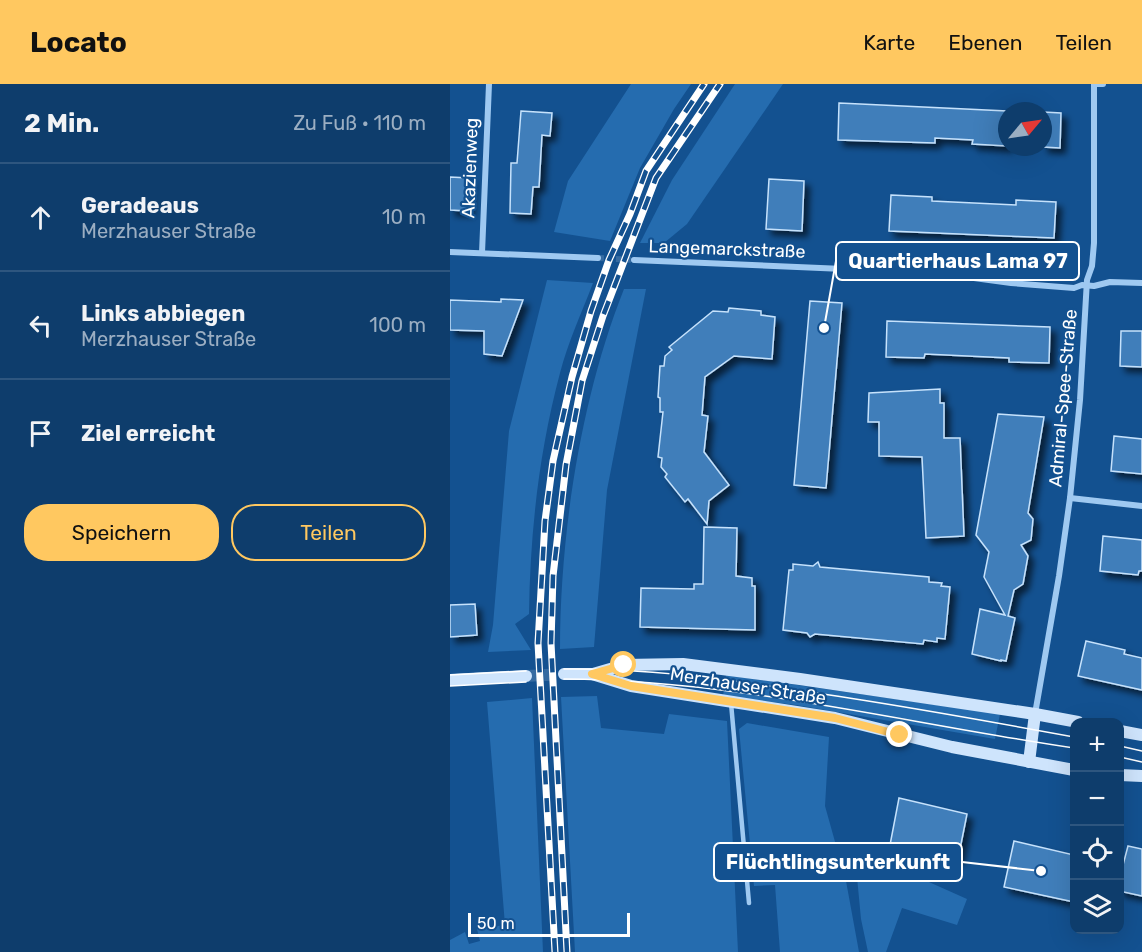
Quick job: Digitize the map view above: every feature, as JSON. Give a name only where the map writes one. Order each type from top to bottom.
[{"type":"main road","name":"Merzhauser Straße","points":[[564,674],[592,674],[624,665],[683,664],[800,679],[1035,714],[1070,722]]},
{"type":"main road","name":"Merzhauser Straße","points":[[592,674],[631,686],[835,718],[900,735],[1070,769]]},
{"type":"main road","points":[[450,680],[526,676]]},
{"type":"main road","points":[[1029,762],[1035,714]]},
{"type":"main road","points":[[1124,732],[1142,735]]},
{"type":"main road","points":[[1124,775],[1142,777]]},
{"type":"street","name":"Akazienweg","points":[[482,253],[489,84]]},
{"type":"street","points":[[1094,84],[1103,84]]},
{"type":"street","name":"Admiral-Spee-Straße","points":[[1035,714],[1059,576],[1080,400],[1087,285],[1092,266],[1094,243],[1094,84]]},
{"type":"street","points":[[450,252],[598,258]]},
{"type":"street","name":"Langemarckstraße","points":[[634,260],[937,273],[1011,283],[1074,288],[1110,282],[1142,283]]},
{"type":"street","points":[[1070,498],[1142,506]]},
{"type":"lane","points":[[731,703],[749,903]]},
{"type":"shaded area","points":[[631,84],[691,84],[640,168],[610,241],[554,232],[568,181]]},
{"type":"shaded area","points":[[735,84],[783,84],[687,224],[664,243],[640,243],[672,180]]},
{"type":"shaded area","points":[[547,280],[593,283],[563,361],[546,433],[531,553],[529,614],[515,624],[531,650],[488,652],[493,625],[509,431]]},
{"type":"shaded area","points":[[624,289],[646,289],[607,490],[594,647],[560,649],[564,559],[576,466],[596,374]]},
{"type":"shaded area","points":[[726,675],[1000,714],[995,739],[796,705],[723,696]]},
{"type":"shaded area","points":[[597,696],[601,728],[664,734],[669,714],[727,721],[738,952],[575,952],[561,697]]},
{"type":"shaded area","points":[[532,698],[543,952],[450,952],[450,940],[465,932],[469,944],[480,941],[477,929],[505,925],[487,702]]},
{"type":"shaded area","points":[[747,723],[829,737],[825,806],[846,881],[859,952],[780,952],[775,885],[754,886],[739,729]]},
{"type":"shaded area","points":[[911,874],[967,899],[957,925],[902,908],[886,952],[868,952],[861,919],[857,877]]},
{"type":"building","points":[[839,103],[998,111],[998,145],[972,144],[973,140],[935,138],[935,143],[838,140]]},
{"type":"building","points":[[521,111],[552,113],[550,136],[542,135],[539,187],[533,187],[531,214],[510,213],[511,163],[517,163]]},
{"type":"building","points":[[1052,112],[1061,113],[1060,148],[1052,148]]},
{"type":"building","points":[[450,177],[469,178],[468,211],[450,210]]},
{"type":"building","points":[[769,179],[804,181],[802,231],[766,229]]},
{"type":"building","points":[[891,195],[932,197],[932,201],[1016,205],[1016,200],[1056,202],[1054,238],[889,231]]},
{"type":"building","points":[[501,299],[523,300],[502,356],[484,354],[484,331],[450,330],[450,300],[501,302]]},
{"type":"building","points":[[810,301],[842,303],[826,488],[794,485]]},
{"type":"building","points":[[729,308],[761,311],[761,315],[775,317],[772,359],[734,356],[705,377],[702,415],[708,416],[704,452],[729,485],[709,501],[707,524],[688,499],[685,502],[665,477],[667,474],[661,467],[662,458],[658,457],[663,412],[660,412],[660,398],[658,397],[660,366],[664,366],[665,356],[672,350],[669,347],[713,311],[728,312]]},
{"type":"building","points":[[887,321],[1050,327],[1049,363],[1009,362],[1009,358],[925,354],[924,358],[886,357]]},
{"type":"building","points":[[1121,331],[1142,331],[1142,367],[1120,366]]},
{"type":"building","points":[[940,389],[940,403],[944,403],[944,438],[960,438],[964,536],[926,538],[922,457],[879,456],[879,422],[868,422],[869,393]]},
{"type":"building","points":[[998,414],[1044,417],[1028,513],[1033,519],[1031,540],[1021,545],[1028,556],[1023,584],[1014,590],[1008,616],[1015,618],[1006,661],[972,654],[980,609],[1005,615],[984,577],[989,552],[976,535]]},
{"type":"building","points":[[1114,436],[1142,439],[1142,474],[1111,471]]},
{"type":"building","points":[[704,527],[737,528],[736,576],[752,578],[752,586],[755,586],[755,630],[640,627],[641,588],[694,589],[694,584],[703,584]]},
{"type":"building","points":[[1103,536],[1142,540],[1142,571],[1139,571],[1138,575],[1100,571]]},
{"type":"building","points":[[818,562],[820,567],[929,577],[929,582],[942,583],[941,586],[950,587],[945,639],[937,638],[937,642],[924,640],[923,644],[815,634],[810,637],[807,633],[783,630],[789,570],[793,570],[793,564],[813,566]]},
{"type":"building","points":[[475,604],[477,635],[450,637],[450,605]]},
{"type":"building","points":[[1086,641],[1125,650],[1124,654],[1142,658],[1142,690],[1078,676]]},
{"type":"building","points":[[899,798],[967,814],[958,859],[890,845]]},
{"type":"building","points":[[1014,841],[1070,854],[1070,901],[1004,887]]},
{"type":"building","points":[[1128,846],[1142,849],[1142,896],[1124,892],[1124,861]]},
{"type":"tunnel","points":[[598,258],[634,260]]},
{"type":"tunnel","points":[[526,676],[564,674]]},
{"type":"tram line","points":[[564,669],[652,672],[737,682],[900,706],[1070,736]]},
{"type":"tram line","points":[[450,675],[526,671]]},
{"type":"tram line","points":[[564,679],[629,681],[757,695],[1070,747]]},
{"type":"tram line","points":[[450,686],[526,682]]},
{"type":"tram line","points":[[1124,747],[1142,751]]},
{"type":"tram line","points":[[1124,758],[1142,762]]},
{"type":"railway","points":[[555,952],[538,643],[545,521],[553,461],[572,377],[609,260],[646,171],[704,84]]},
{"type":"railway","points":[[567,952],[551,643],[553,576],[566,465],[582,381],[603,316],[656,178],[720,84]]},
{"type":"place","name":"Quartierhaus Lama 97","points":[[824,328]]},
{"type":"place","name":"Flüchtlingsunterkunft","points":[[1041,871]]},
{"type":"route","points":[[624,665],[592,674],[631,686],[835,718],[900,735]]}]
